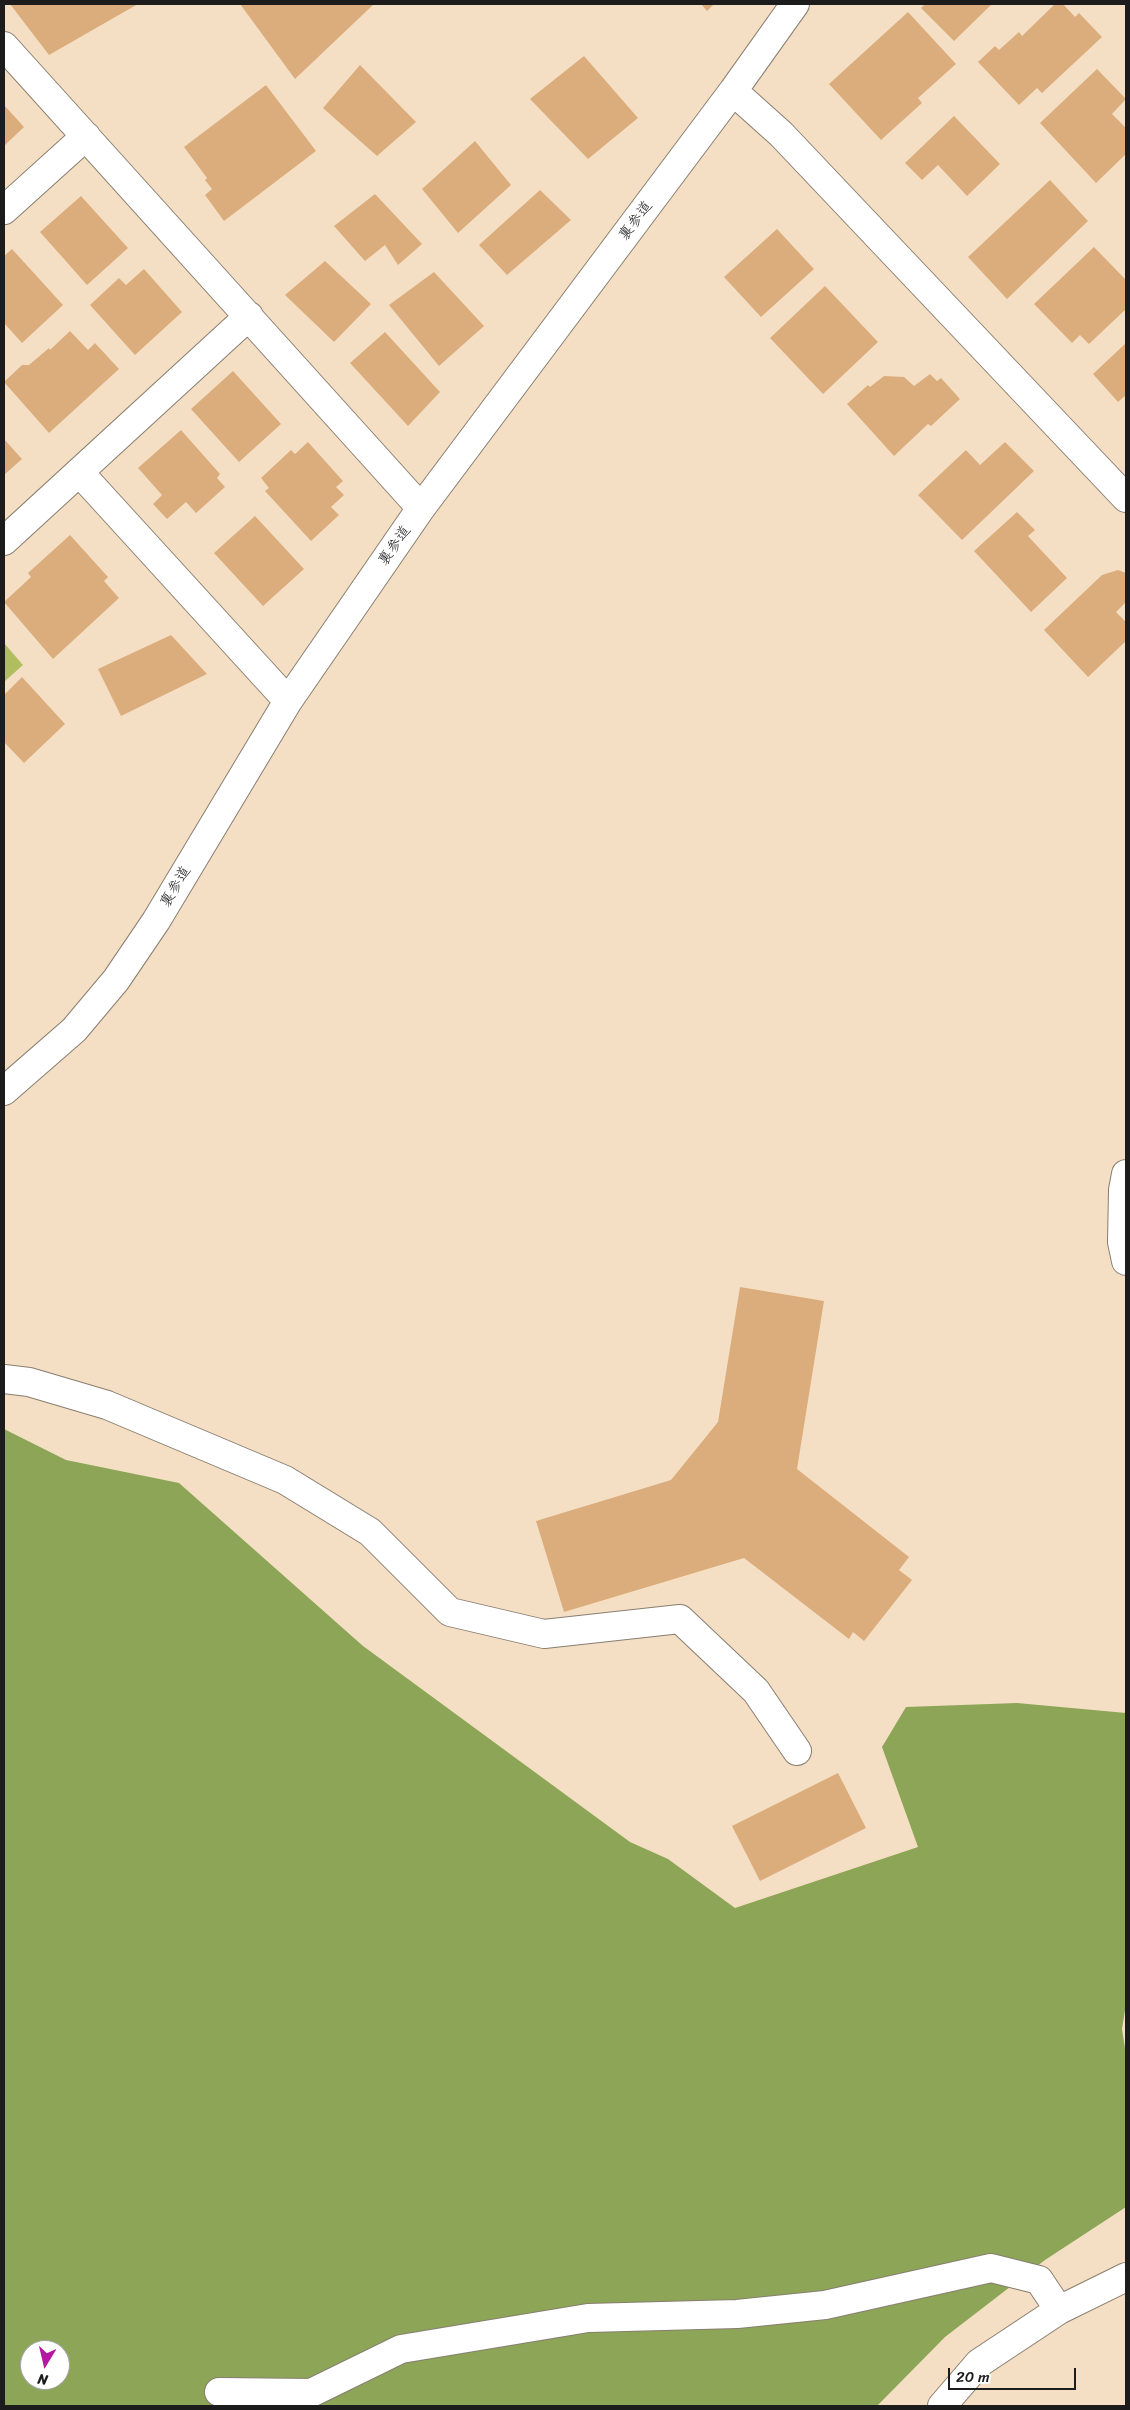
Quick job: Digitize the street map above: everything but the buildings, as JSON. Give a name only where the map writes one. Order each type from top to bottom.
[{"type":"street","name":"裏参道","points":[[4,1091],[74,1030],[116,980],[156,921],[288,701],[421,508],[733,91],[795,4]]},
{"type":"street","points":[[4,46],[421,508]]},
{"type":"street","points":[[733,91],[782,134],[1126,498]]},
{"type":"street","points":[[4,210],[86,136]]},
{"type":"street","points":[[4,541],[249,316]]},
{"type":"street","points":[[80,473],[288,701]]},
{"type":"street","points":[[1126,1174],[1123,1190],[1122,1242],[1126,1261]]},
{"type":"street","points":[[4,1379],[29,1382],[107,1405],[285,1480],[370,1532],[450,1612],[544,1634],[680,1619],[756,1691],[797,1751]]},
{"type":"street","points":[[218,2392],[311,2393],[401,2349],[588,2318],[737,2314],[825,2305],[991,2268],[1039,2280],[1059,2310]]},
{"type":"street","points":[[942,2406],[978,2363],[1059,2310],[1126,2277]]},
{"type":"green space","points":[[4,643],[23,665],[4,682]]},
{"type":"green space","points":[[4,1429],[66,1460],[179,1483],[363,1646],[630,1842],[668,1859],[735,1908],[918,1847],[882,1747],[906,1707],[1017,1703],[1126,1713],[1126,2004],[1122,2029],[1126,2055],[1126,2207],[1045,2260],[945,2337],[877,2406],[4,2406]]}]
